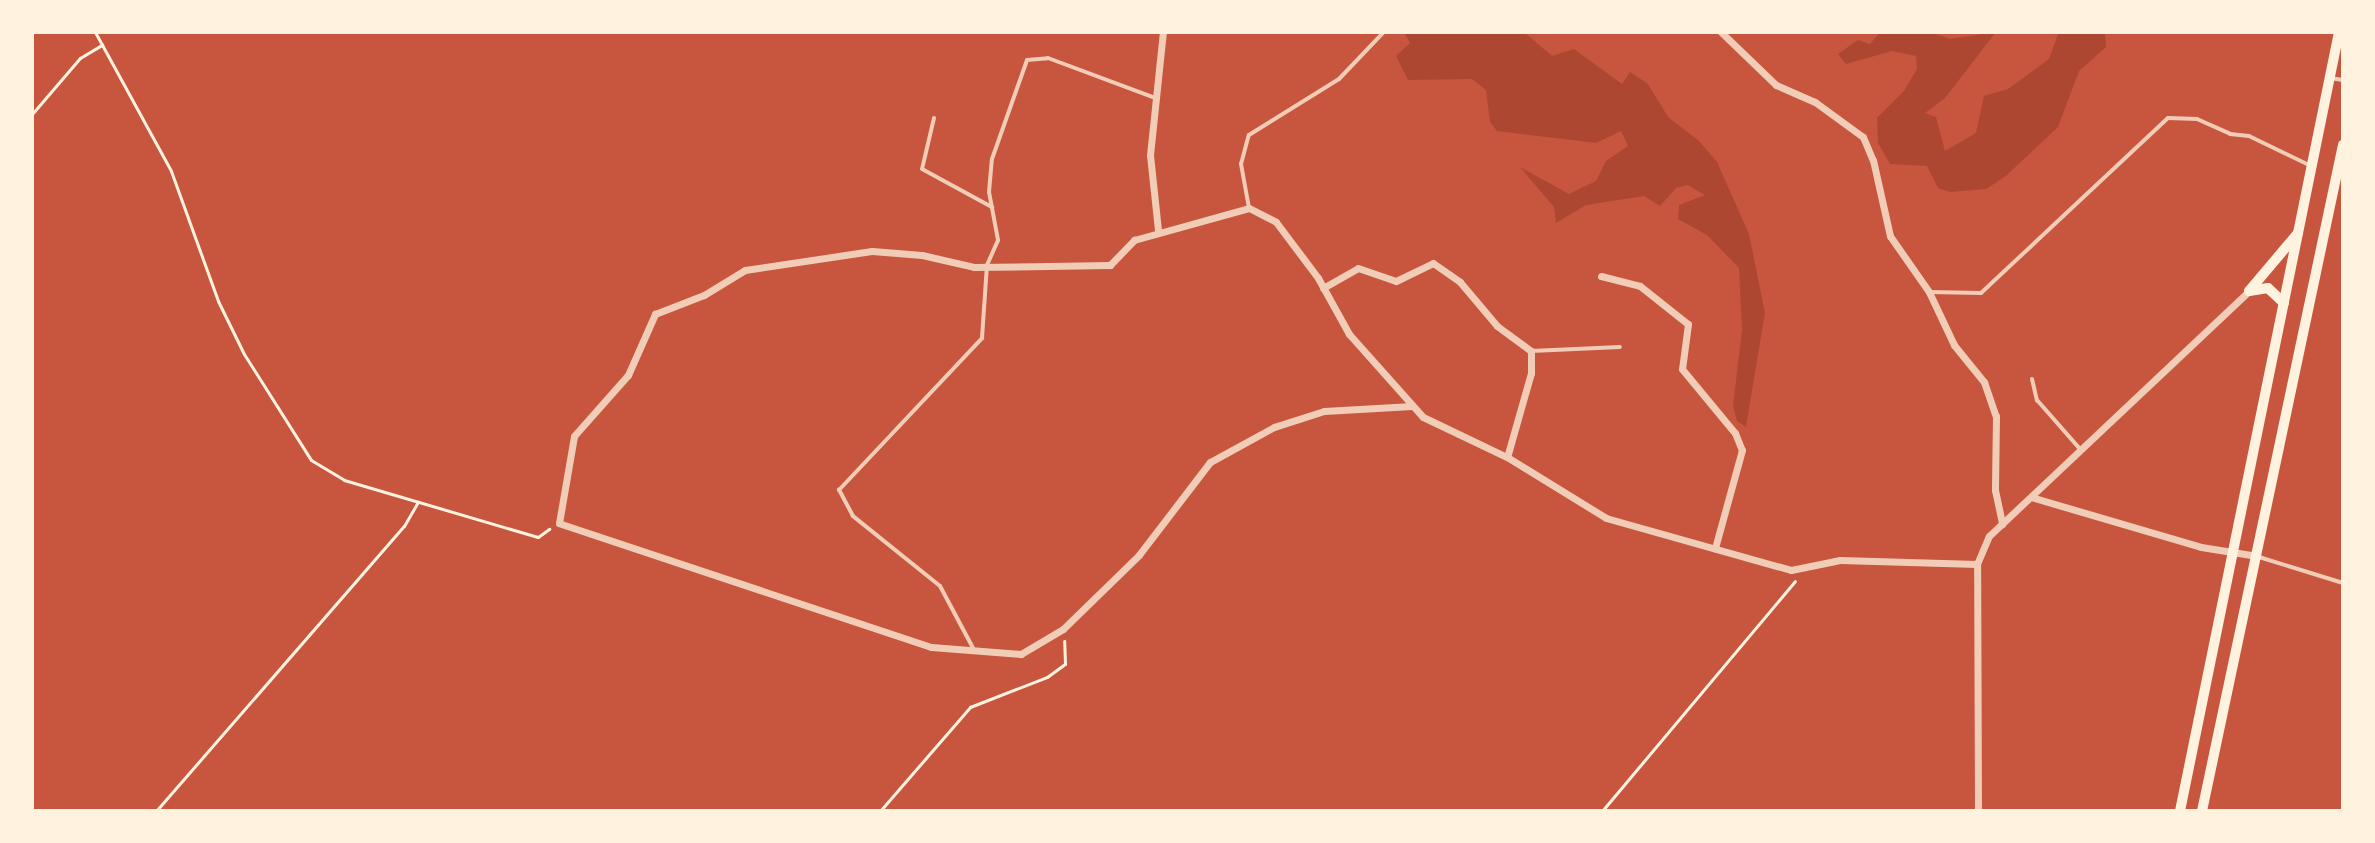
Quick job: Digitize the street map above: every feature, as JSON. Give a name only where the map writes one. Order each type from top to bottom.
[{"type":"main road","points":[[2180,811],[2339,32]]},
{"type":"main road","points":[[2202,811],[2343,145]]},
{"type":"main road","points":[[2249,291],[2299,231]]},
{"type":"main road","points":[[2249,291],[2268,288],[2284,303]]},
{"type":"street","points":[[1158,230],[1150,155],[1153,97],[1163,32]]},
{"type":"street","points":[[1721,32],[1776,85],[1815,102],[1863,137],[1873,160],[1890,236],[1929,292],[1954,345],[1984,382],[1996,416],[1995,490],[2002,524]]},
{"type":"street","points":[[1412,406],[1324,411],[1274,427],[1210,462],[1139,555],[1063,629],[1021,654],[976,654],[931,647],[559,523],[574,436],[628,375],[655,314],[704,295],[745,270],[795,259],[872,251],[987,265],[1110,265],[1134,240],[1158,230],[1183,230],[1249,208],[1276,222],[1323,288],[1349,334],[1423,417],[1507,457],[1606,518],[1791,570],[1840,560],[1977,564]]},
{"type":"street","points":[[1323,288],[1358,268],[1396,281],[1433,263],[1460,282],[1497,326],[1531,351],[1531,373],[1507,457]]},
{"type":"street","points":[[1601,276],[1640,286],[1688,324],[1682,369],[1735,433],[1742,450],[1715,548]]},
{"type":"street","points":[[1978,811],[1977,564],[1989,536],[2249,291]]},
{"type":"street","points":[[2031,497],[2231,552],[2257,556]]},
{"type":"lane","points":[[1249,208],[1241,164],[1249,135],[1339,79],[1383,33]]},
{"type":"lane","points":[[976,654],[940,586],[853,516],[839,490],[982,338],[987,265],[998,240],[992,207],[992,159],[1027,60],[1048,58],[1153,97]]},
{"type":"lane","points":[[2330,78],[2343,80]]},
{"type":"lane","points":[[934,118],[922,169],[992,207]]},
{"type":"lane","points":[[1929,292],[1981,293],[2168,118],[2197,119],[2230,134],[2249,136],[2312,167]]},
{"type":"lane","points":[[1531,351],[1620,347]]},
{"type":"lane","points":[[2032,379],[2037,400],[2080,449]]},
{"type":"lane","points":[[2257,556],[2343,583]]},
{"type":"path","points":[[95,32],[171,171],[218,301],[244,354],[311,460],[344,480],[538,537],[559,523]]},
{"type":"path","points":[[32,114],[80,58],[102,45]]},
{"type":"path","points":[[156,811],[404,526],[418,502]]},
{"type":"path","points":[[1602,811],[1807,567]]},
{"type":"path","points":[[880,811],[970,707],[1047,677],[1065,664],[1063,629]]},
{"type":"shaded area","points":[[1404,32],[1524,32],[1552,56],[1574,49],[1622,84],[1630,72],[1648,84],[1668,117],[1699,141],[1717,162],[1749,234],[1765,313],[1746,427],[1737,421],[1733,406],[1742,330],[1739,268],[1707,235],[1678,219],[1679,205],[1705,195],[1688,185],[1676,188],[1660,206],[1644,196],[1586,205],[1556,223],[1554,207],[1520,167],[1569,194],[1596,181],[1606,161],[1628,146],[1621,131],[1596,143],[1497,131],[1490,122],[1486,90],[1472,79],[1408,80],[1396,56],[1410,43]]},
{"type":"shaded area","points":[[1880,32],[1931,32],[1950,39],[1996,32],[1945,98],[1925,113],[1936,117],[1945,151],[1976,133],[1984,96],[2008,89],[2049,59],[2059,32],[2105,32],[2106,47],[2079,71],[2058,127],[2006,176],[1986,189],[1950,192],[1938,188],[1927,166],[1890,164],[1878,143],[1877,118],[1904,91],[1917,69],[1916,56],[1892,51],[1846,64],[1838,54],[1858,40],[1870,44]]}]
